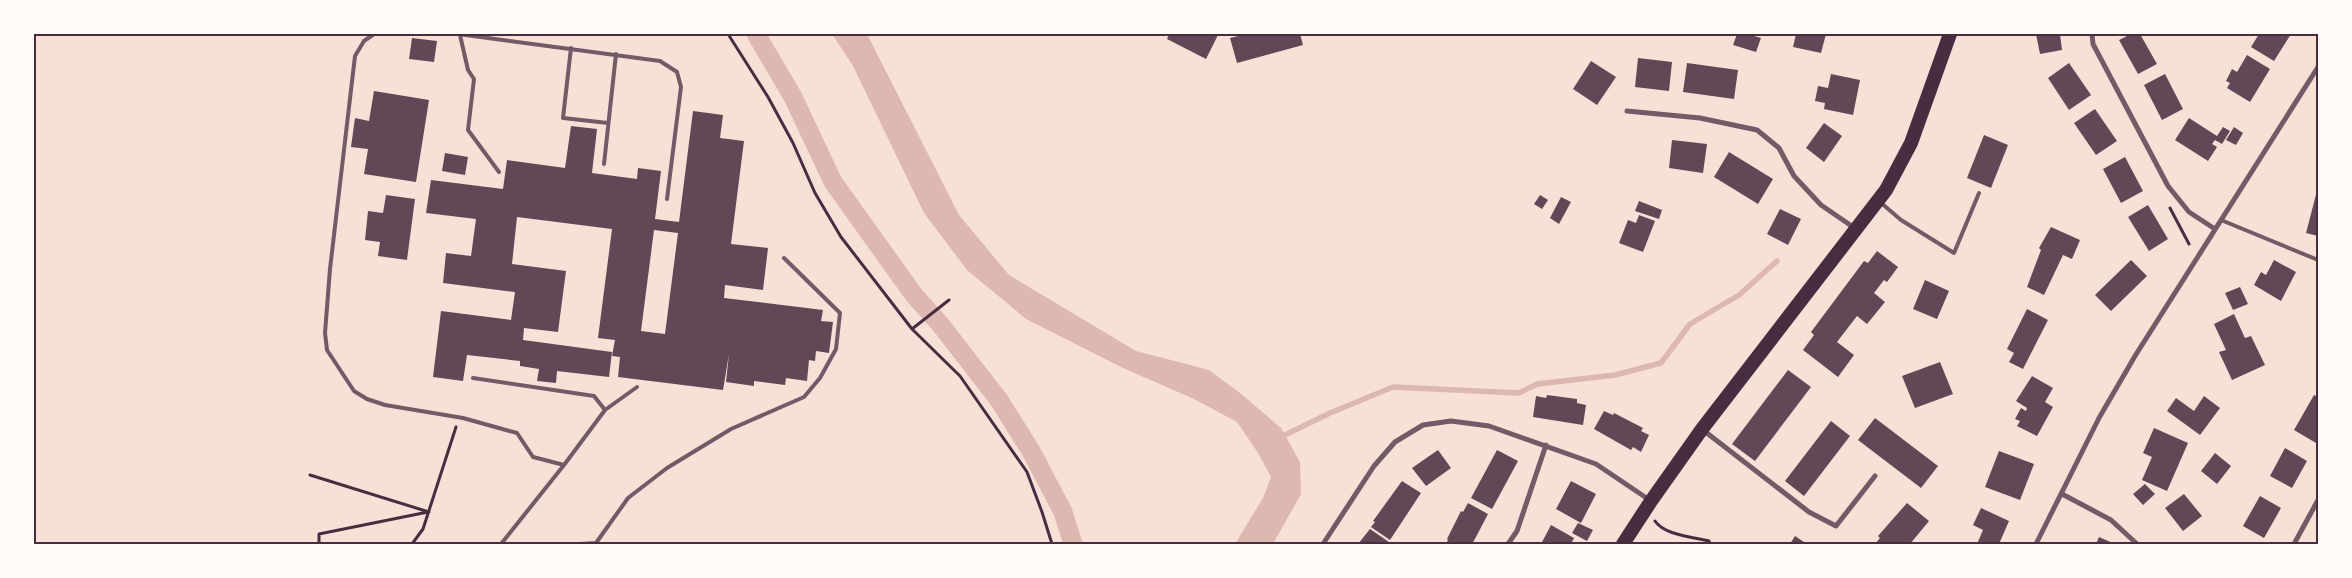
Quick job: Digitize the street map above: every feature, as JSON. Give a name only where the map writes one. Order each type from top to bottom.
[{"type":"highway","points":[[1623,544],[1648,504],[1702,430],[1879,200],[1911,142],[1950,34]]},
{"type":"street","points":[[2092,34],[2093,44],[2168,186],[2189,212],[2215,229]]},
{"type":"street","points":[[2036,544],[2099,418],[2135,356],[2318,67]]},
{"type":"street","points":[[1627,111],[1700,118],[1757,130],[1779,148],[1794,176],[1821,205],[1856,229]]},
{"type":"street","points":[[1323,544],[1374,466],[1394,442],[1423,425],[1451,421],[1489,426],[1596,464],[1648,504]]},
{"type":"street","points":[[1702,430],[1809,512],[1836,526],[1875,476]]},
{"type":"street","points":[[1508,544],[1517,531],[1546,445]]},
{"type":"street","points":[[2062,494],[2112,520],[2137,544]]},
{"type":"street","points":[[2294,544],[2318,500]]},
{"type":"lane","points":[[374,34],[364,41],[356,56],[330,269],[325,333],[326,350],[354,392],[367,399],[385,405],[460,417],[517,433],[533,457],[564,465]]},
{"type":"lane","points":[[499,172],[468,130],[474,79],[468,70],[459,34],[660,61],[677,72],[681,87],[666,199]]},
{"type":"lane","points":[[571,48],[563,118],[608,123]]},
{"type":"lane","points":[[604,164],[616,54]]},
{"type":"lane","points":[[1879,200],[1901,220],[1954,253],[1979,193]]},
{"type":"lane","points":[[2221,220],[2318,260]]},
{"type":"lane","points":[[580,544],[596,543],[628,498],[667,468],[731,429],[804,397],[820,378],[836,349],[840,313],[784,258]]},
{"type":"lane","points":[[473,378],[594,396],[605,410]]},
{"type":"lane","points":[[501,544],[605,410],[637,387]]},
{"type":"path","points":[[728,34],[768,97],[793,143],[815,193],[841,237],[912,329],[960,376],[1026,472],[1052,544]]},
{"type":"path","points":[[912,329],[949,300]]},
{"type":"path","points":[[412,544],[423,529],[460,417]]},
{"type":"path","points":[[310,475],[429,512]]},
{"type":"path","points":[[1648,504],[1657,524],[1673,532],[1709,541],[1710,544]]},
{"type":"path","points":[[319,544],[319,534],[429,512]]},
{"type":"shaded area","points":[[832,34],[867,34],[959,215],[1009,275],[1136,351],[1209,370],[1240,393],[1281,428],[1300,462],[1301,494],[1273,544],[1235,544],[1263,498],[1271,477],[1258,453],[1237,422],[1194,399],[1123,368],[1026,319],[967,270],[924,213],[853,66]]},
{"type":"building","points":[[1169,34],[1218,35],[1206,59],[1167,39]]},
{"type":"building","points":[[1246,34],[1300,34],[1303,45],[1237,63],[1230,38]]},
{"type":"building","points":[[1737,34],[1747,34],[1761,38],[1756,52],[1733,45]]},
{"type":"building","points":[[1796,34],[1826,34],[1821,53],[1793,47]]},
{"type":"building","points":[[2036,34],[2060,34],[2062,50],[2040,54]]},
{"type":"building","points":[[2131,34],[2140,34],[2157,64],[2138,74],[2119,40]]},
{"type":"building","points":[[2259,34],[2291,34],[2274,61],[2251,47]]},
{"type":"building","points":[[412,38],[437,41],[434,62],[409,59]]},
{"type":"building","points":[[2247,55],[2270,69],[2250,102],[2227,88],[2230,83],[2226,81],[2232,69],[2237,72]]},
{"type":"building","points":[[1638,58],[1672,62],[1669,91],[1635,87]]},
{"type":"building","points":[[1591,61],[1616,77],[1597,105],[1573,89]]},
{"type":"building","points":[[1687,63],[1738,70],[1734,99],[1683,92]]},
{"type":"building","points":[[2069,63],[2091,95],[2069,110],[2048,78]]},
{"type":"building","points":[[1831,74],[1860,80],[1853,115],[1824,109],[1825,103],[1815,101],[1818,86],[1828,88]]},
{"type":"building","points":[[2165,74],[2183,109],[2162,120],[2144,85]]},
{"type":"building","points":[[374,91],[429,100],[416,182],[364,174],[368,149],[351,147],[355,118],[369,121]]},
{"type":"building","points":[[2095,109],[2117,141],[2096,155],[2074,123]]},
{"type":"building","points":[[693,111],[723,115],[720,138],[744,141],[731,244],[768,248],[763,290],[725,285],[724,298],[823,310],[821,321],[833,322],[829,353],[816,351],[815,361],[809,360],[807,381],[786,378],[785,385],[754,381],[754,386],[726,382],[729,354],[723,390],[618,377],[620,357],[612,356],[615,340],[598,338],[612,229],[517,217],[512,264],[566,271],[558,332],[524,328],[523,340],[612,352],[609,377],[557,371],[556,383],[537,381],[539,369],[520,366],[520,361],[467,355],[463,381],[433,377],[441,311],[511,320],[515,292],[443,283],[446,253],[471,256],[476,219],[426,213],[431,180],[503,189],[507,160],[565,168],[571,126],[597,129],[592,173],[637,179],[638,168],[661,171],[655,219],[679,222]],"holes":[[[654,230],[678,233],[665,334],[641,331]]]},
{"type":"building","points":[[2189,118],[2217,136],[2223,127],[2230,131],[2222,144],[2215,140],[2212,144],[2217,147],[2208,161],[2175,140]]},
{"type":"building","points":[[1824,123],[1842,136],[1824,162],[1806,148]]},
{"type":"building","points":[[2234,127],[2243,133],[2236,145],[2226,140]]},
{"type":"building","points":[[1984,135],[2008,145],[1991,188],[1967,178]]},
{"type":"building","points":[[1672,140],[1707,144],[1703,173],[1669,168]]},
{"type":"building","points":[[1729,152],[1773,179],[1758,204],[1714,177]]},
{"type":"building","points":[[445,153],[468,157],[465,175],[442,171]]},
{"type":"building","points":[[2125,157],[2143,191],[2121,203],[2103,169]]},
{"type":"building","points":[[2318,187],[2318,236],[2306,233]]},
{"type":"building","points":[[386,195],[415,199],[407,260],[378,256],[380,242],[365,240],[368,211],[383,213]]},
{"type":"building","points":[[1540,195],[1548,200],[1542,209],[1534,204]]},
{"type":"building","points":[[1561,197],[1571,202],[1559,224],[1550,218]]},
{"type":"building","points":[[1639,201],[1662,210],[1659,219],[1635,211]]},
{"type":"building","points":[[2148,205],[2168,239],[2149,251],[2128,217]]},
{"type":"building","points":[[1780,209],[1801,219],[1788,245],[1767,234]]},
{"type":"building","points":[[1639,215],[1655,221],[1643,252],[1619,243],[1628,220],[1636,223]]},
{"type":"building","points":[[2051,227],[2080,240],[2072,259],[2063,255],[2044,295],[2027,287],[2041,250],[2039,248]]},
{"type":"building","points":[[1877,251],[1898,267],[1887,282],[1884,280],[1874,293],[1885,302],[1867,324],[1857,316],[1837,342],[1854,355],[1838,377],[1803,350],[1814,335],[1811,332],[1864,261],[1868,263]]},
{"type":"building","points":[[2131,260],[2147,276],[2111,311],[2095,295]]},
{"type":"building","points":[[2274,260],[2296,272],[2281,301],[2254,285],[2261,272],[2266,275]]},
{"type":"building","points":[[1925,280],[1949,291],[1937,319],[1913,309]]},
{"type":"building","points":[[2240,287],[2248,304],[2233,310],[2225,293]]},
{"type":"building","points":[[2027,309],[2048,320],[2023,369],[2009,362],[2014,353],[2007,349]]},
{"type":"building","points":[[2234,314],[2245,338],[2251,336],[2265,365],[2232,380],[2219,352],[2226,350],[2214,324]]},
{"type":"building","points":[[1940,362],[1953,394],[1915,408],[1902,376]]},
{"type":"building","points":[[1788,370],[1811,387],[1755,461],[1732,444]]},
{"type":"building","points":[[2032,376],[2053,388],[2045,402],[2053,407],[2037,436],[2017,426],[2020,421],[2015,419],[2021,408],[2026,411],[2027,408],[2016,401]]},
{"type":"building","points":[[1547,395],[1577,399],[1577,403],[1586,405],[1583,425],[1533,417],[1536,396],[1546,398]]},
{"type":"building","points":[[2314,395],[2318,397],[2318,439],[2316,443],[2294,430]]},
{"type":"building","points":[[2204,396],[2220,408],[2200,435],[2167,411],[2176,398],[2194,411]]},
{"type":"building","points":[[1604,411],[1613,415],[1614,413],[1643,428],[1641,431],[1649,435],[1641,452],[1633,447],[1631,450],[1594,429]]},
{"type":"building","points":[[1875,418],[1938,466],[1921,488],[1858,440]]},
{"type":"building","points":[[1831,421],[1850,436],[1804,496],[1785,481]]},
{"type":"building","points":[[2154,428],[2188,443],[2167,491],[2142,480],[2152,457],[2143,453]]},
{"type":"building","points":[[2285,448],[2307,461],[2292,488],[2270,476]]},
{"type":"building","points":[[1438,450],[1451,468],[1426,486],[1412,468]]},
{"type":"building","points":[[1497,450],[1518,461],[1492,509],[1471,498]]},
{"type":"building","points":[[1999,451],[2034,464],[2020,500],[1985,487]]},
{"type":"building","points":[[2215,453],[2231,466],[2217,484],[2201,471]]},
{"type":"building","points":[[1402,481],[1421,493],[1390,540],[1371,527],[1375,522],[1373,521]]},
{"type":"building","points":[[1571,481],[1596,494],[1581,523],[1556,509]]},
{"type":"building","points":[[2145,484],[2155,494],[2143,505],[2133,494]]},
{"type":"building","points":[[2184,494],[2202,516],[2183,531],[2165,508]]},
{"type":"building","points":[[2260,496],[2281,508],[2264,538],[2243,526]]},
{"type":"building","points":[[1468,503],[1488,514],[1476,537],[1472,544],[1446,544],[1461,511],[1463,512]]},
{"type":"building","points":[[1907,503],[1929,521],[1910,544],[1875,544],[1880,538],[1878,536]]},
{"type":"building","points":[[1981,508],[2009,521],[1999,544],[1977,544],[1983,530],[1973,525]]},
{"type":"building","points":[[1578,523],[1593,530],[1587,541],[1572,533]]},
{"type":"building","points":[[1551,525],[1574,538],[1571,544],[1541,544]]},
{"type":"building","points":[[1370,529],[1389,542],[1387,544],[1358,544]]},
{"type":"building","points":[[1795,536],[1807,544],[1790,544]]},
{"type":"building","points":[[2099,537],[2115,544],[2096,544]]},
{"type":"waterway","points":[[756,34],[793,97],[833,182],[914,295],[940,324],[999,400],[1031,451],[1063,512],[1073,544]]},
{"type":"waterway","points":[[1285,435],[1330,413],[1393,387],[1519,393],[1537,384],[1615,375],[1661,363],[1690,324],[1739,295],[1777,261]]}]
